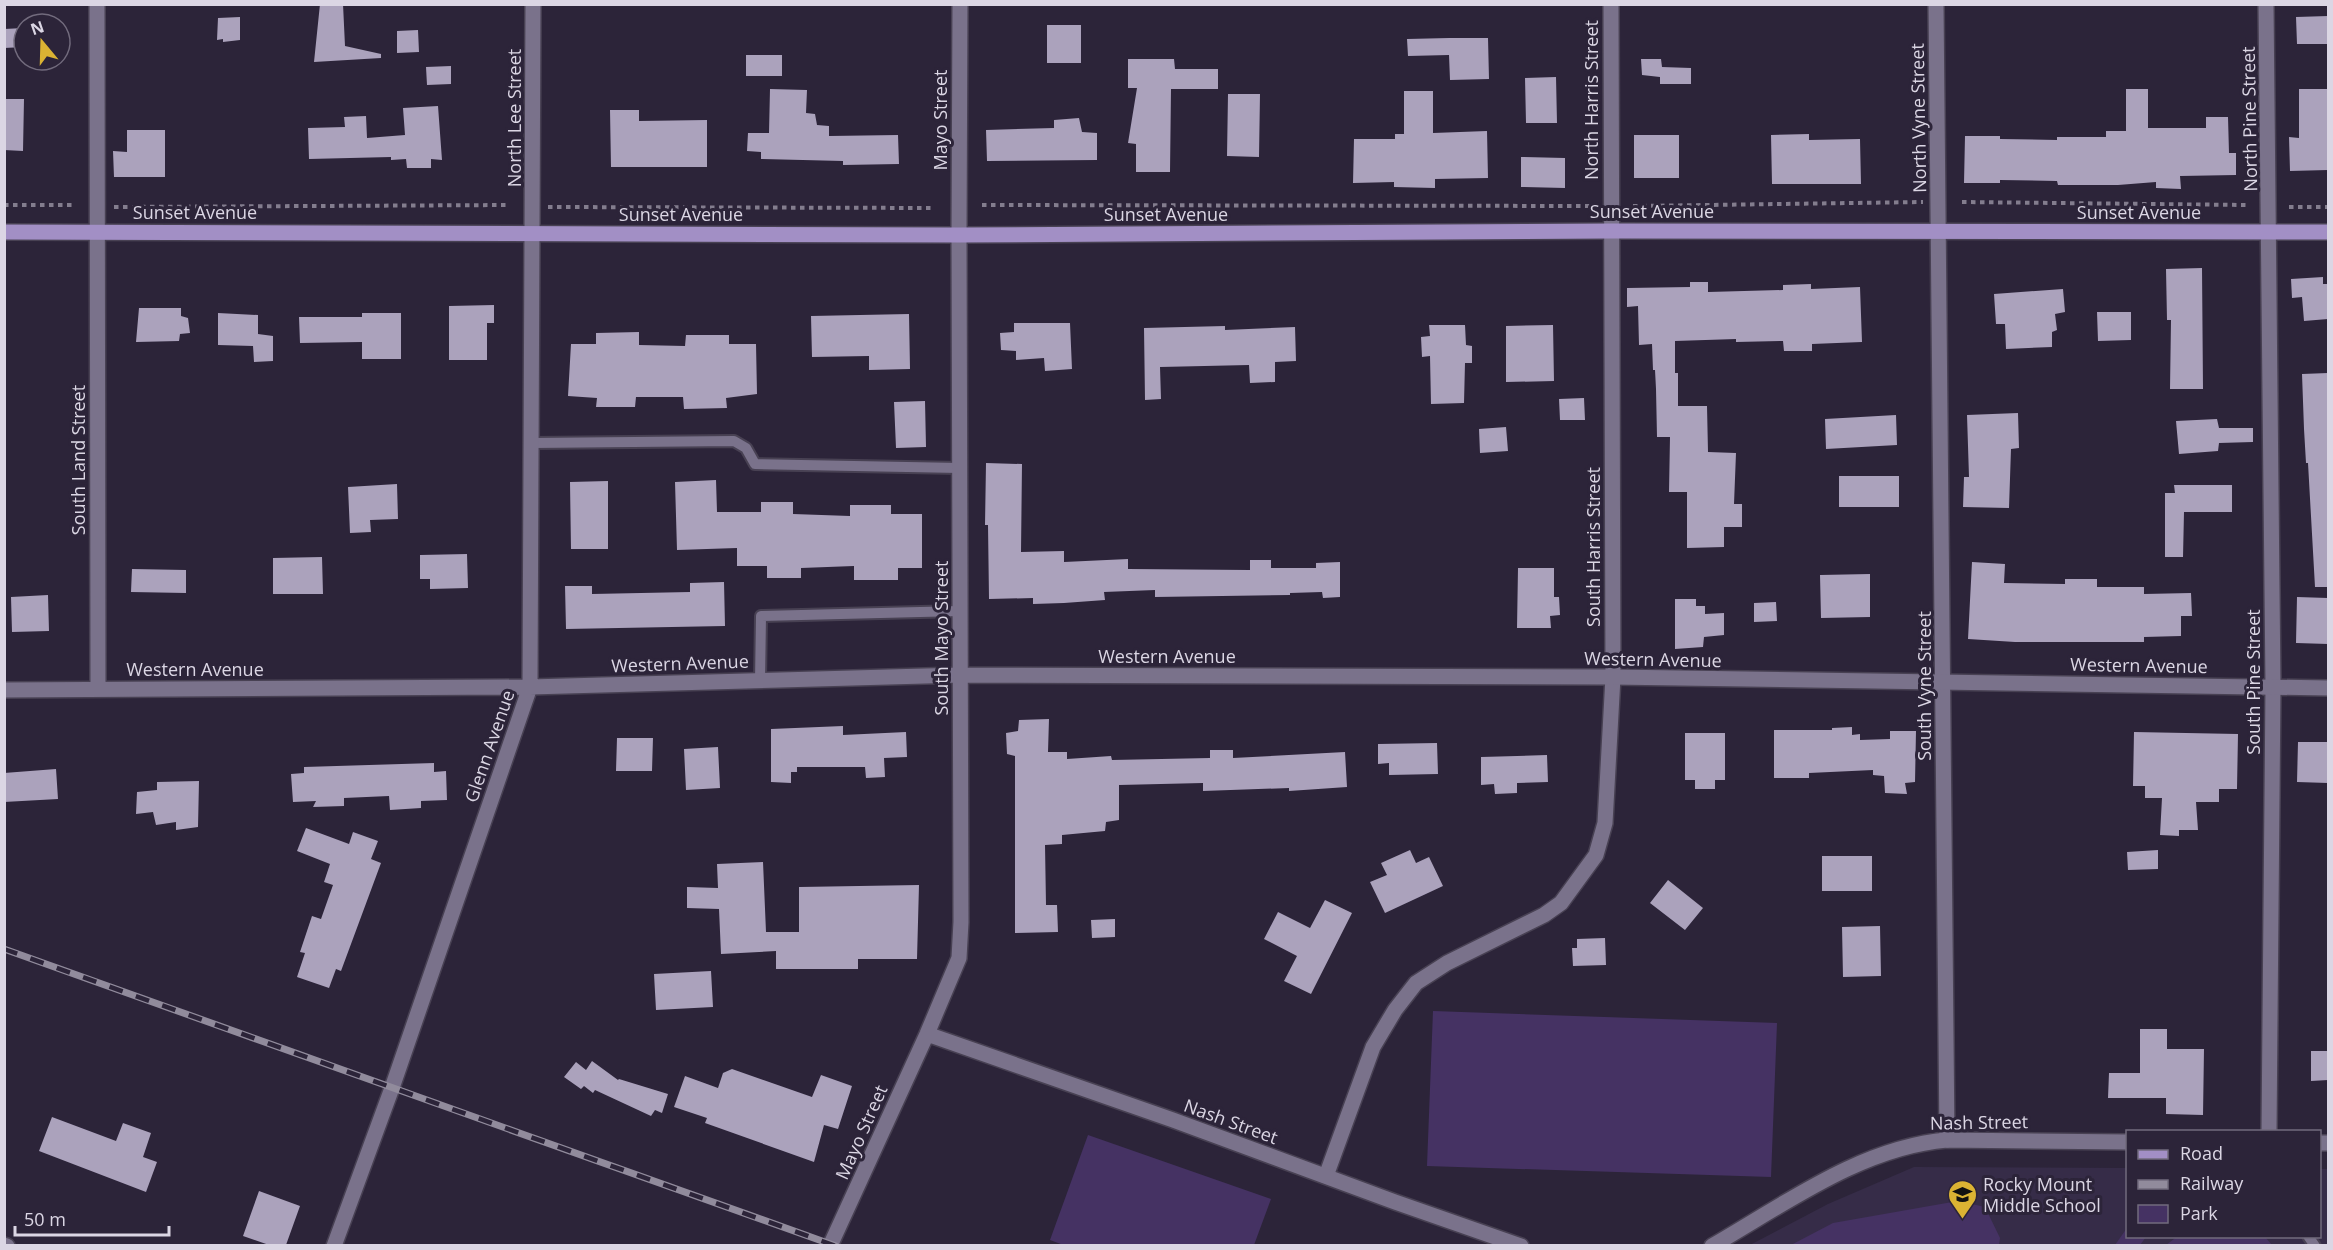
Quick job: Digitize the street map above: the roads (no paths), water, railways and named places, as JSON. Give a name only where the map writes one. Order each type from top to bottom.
[{"type":"main road","name":"Sunset Avenue","points":[[4,232],[959,235],[1611,231],[2328,232]]},
{"type":"street","name":"South Land Street","points":[[97,4],[98,689]]},
{"type":"street","name":"North Lee Street","points":[[533,4],[533,232]]},
{"type":"street","name":"Mayo Street","points":[[959,235],[960,4]]},
{"type":"street","name":"North Harris Street","points":[[1611,4],[1611,231]]},
{"type":"street","name":"North Vyne Street","points":[[1936,4],[1939,231]]},
{"type":"street","name":"North Pine Street","points":[[2266,4],[2270,232]]},
{"type":"street","name":"South Harris Street","points":[[1326,1176],[1373,1047],[1395,1010],[1416,983],[1447,963],[1491,943],[1552,909],[1574,887],[1596,855],[1605,823],[1613,677],[1611,231]]},
{"type":"street","name":"South Vyne Street","points":[[1939,231],[1947,1140]]},
{"type":"street","name":"Glenn Avenue","points":[[334,1245],[392,1088],[530,687],[533,232]]},
{"type":"street","name":"South Pine Street","points":[[2269,1130],[2272,686],[2270,232]]},
{"type":"street","name":"South Mayo Street","points":[[927,1034],[959,958],[961,922],[959,235]]},
{"type":"street","name":"Western Avenue","points":[[4,690],[530,687],[961,675],[1613,677],[2328,688]]},
{"type":"street","name":"Mayo Street","points":[[830,1245],[927,1034]]},
{"type":"street","name":"Nash Street","points":[[927,1034],[1521,1245]]},
{"type":"street","name":"Nash Street","points":[[1712,1245],[1850,1168],[1920,1142],[1947,1140],[2126,1142]]},
{"type":"lane","points":[[532,443],[734,441],[746,448],[755,464],[960,468]]},
{"type":"lane","points":[[760,681],[761,616],[960,611]]},
{"type":"railway","points":[[4,949],[836,1246]]},
{"type":"place","name":"Rocky Mount Middle School","points":[[1962,1220]]}]
